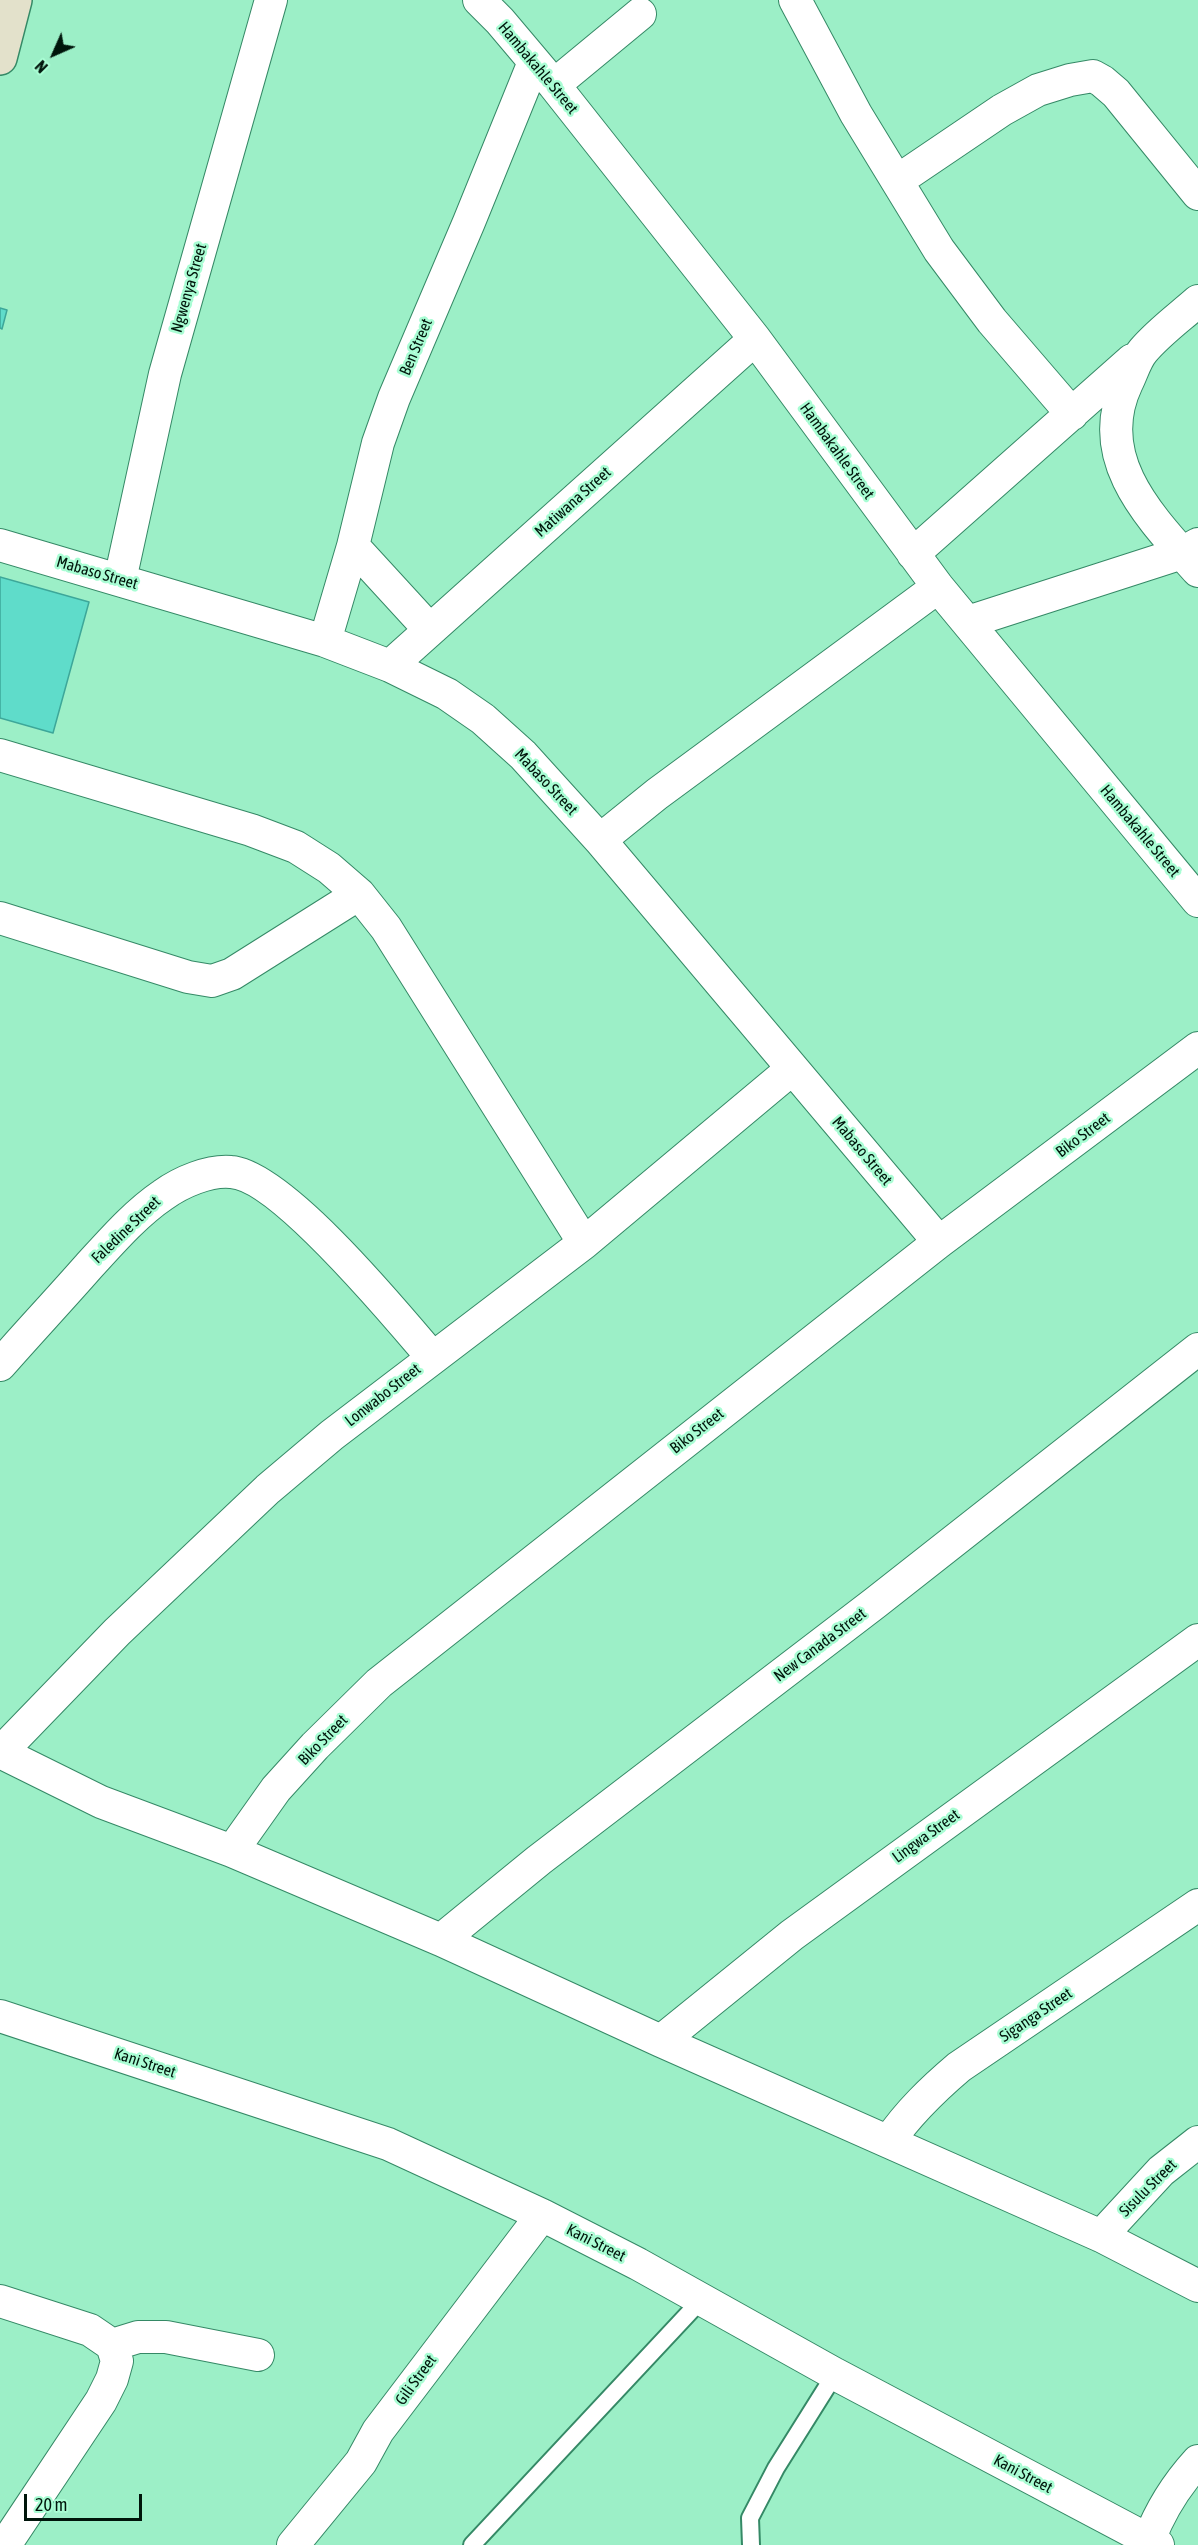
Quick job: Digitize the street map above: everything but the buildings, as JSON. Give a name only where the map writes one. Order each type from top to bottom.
[{"type":"main road","points":[[0,58],[15,0]]},
{"type":"street","name":"Ngwenya Street","points":[[120,580],[165,374],[271,0]]},
{"type":"street","name":"Hambakahle Street","points":[[479,0],[554,85],[755,339],[938,587],[1198,901]]},
{"type":"street","points":[[795,0],[856,114],[959,279],[1072,414]]},
{"type":"street","points":[[554,85],[640,14]]},
{"type":"street","name":"Ben Street","points":[[325,641],[353,546],[378,443],[394,398],[534,62]]},
{"type":"street","points":[[897,181],[1023,97],[1070,80],[1094,76],[1116,93],[1198,194]]},
{"type":"street","points":[[912,554],[1198,301]]},
{"type":"street","name":"Matiwana Street","points":[[390,666],[755,339]]},
{"type":"street","points":[[968,622],[1193,556],[1154,518],[1129,483],[1115,438],[1115,416],[1121,396],[1142,352]]},
{"type":"street","name":"Mabaso Street","points":[[0,545],[325,641],[390,666],[447,694],[483,719],[523,755],[600,840],[939,1242]]},
{"type":"street","points":[[353,546],[430,630]]},
{"type":"street","points":[[600,840],[657,794],[938,587]]},
{"type":"street","points":[[0,755],[251,830],[296,847],[329,868],[359,894],[386,928],[584,1243]]},
{"type":"street","points":[[0,918],[188,977],[212,981],[232,974],[359,894]]},
{"type":"street","name":"Biko Street","points":[[232,1851],[276,1789],[315,1746],[379,1683],[939,1242],[1198,1048]]},
{"type":"street","name":"Lonwabo Street","points":[[0,1753],[117,1632],[268,1489],[332,1435],[432,1357],[584,1243],[792,1069]]},
{"type":"street","name":"Faledine Street","points":[[0,1365],[122,1230],[164,1194],[200,1176],[232,1172],[259,1182],[293,1207],[378,1293],[432,1357]]},
{"type":"street","name":"New Canada Street","points":[[441,1940],[539,1860],[875,1603],[1198,1349]]},
{"type":"street","name":"Lingwa Street","points":[[661,2041],[792,1935],[1198,1640]]},
{"type":"street","points":[[0,1753],[101,1802],[232,1851],[441,1940],[661,2041],[1101,2236],[1198,2286]]},
{"type":"street","name":"Siganga Street","points":[[889,2141],[907,2116],[929,2092],[959,2067],[1198,1905]]},
{"type":"street","name":"Kani Street","points":[[0,2016],[388,2144],[542,2215],[702,2299],[835,2374],[1153,2542]]},
{"type":"street","name":"Sisulu Street","points":[[1101,2236],[1161,2171],[1198,2142]]},
{"type":"street","name":"Gili Street","points":[[293,2545],[361,2462],[378,2431],[542,2215]]},
{"type":"street","points":[[0,2301],[90,2330],[112,2345],[117,2361],[112,2379],[101,2401],[6,2545]]},
{"type":"street","points":[[112,2345],[138,2337],[166,2337],[258,2355]]},
{"type":"street","points":[[1153,2542],[1157,2518],[1175,2489],[1198,2461]]},
{"type":"lane","points":[[472,2545],[702,2299]]},
{"type":"lane","points":[[751,2545],[750,2518],[776,2468],[835,2374]]}]
